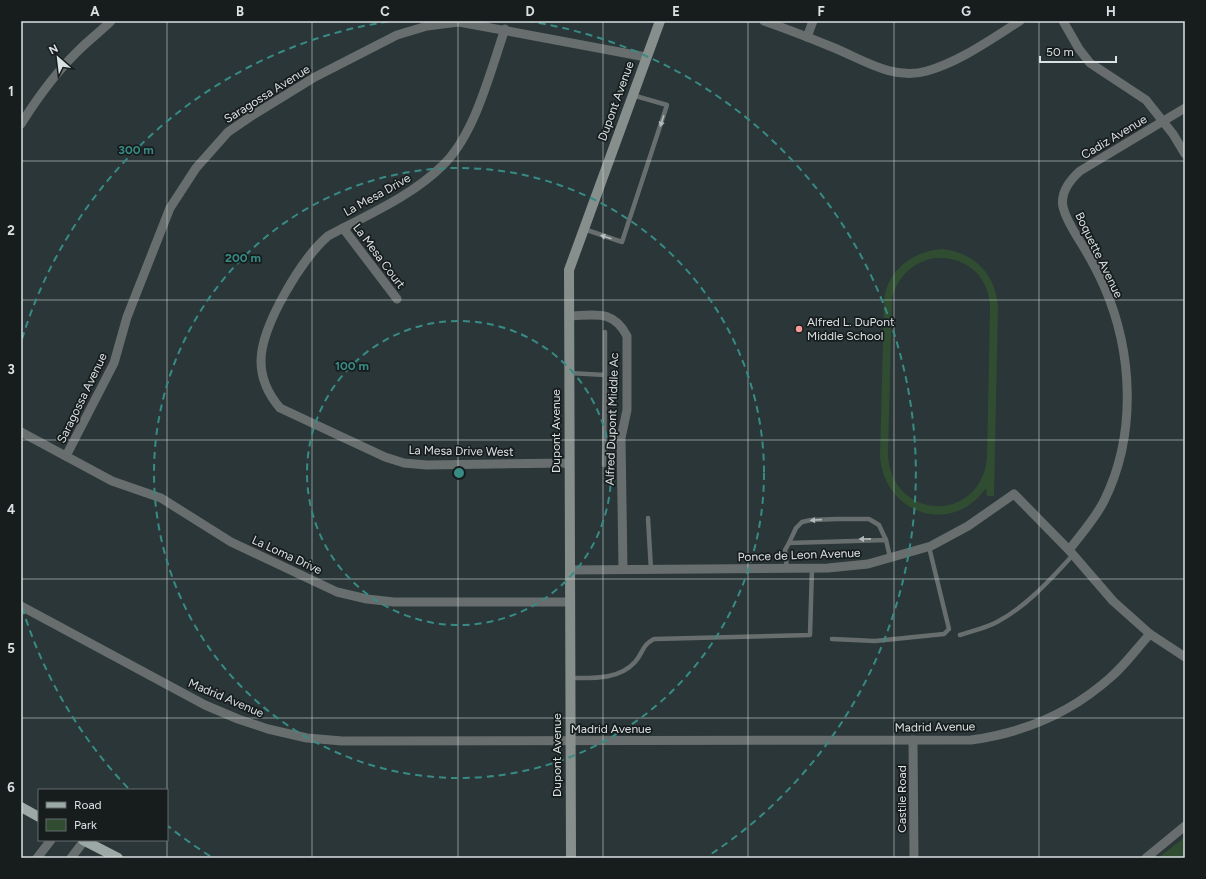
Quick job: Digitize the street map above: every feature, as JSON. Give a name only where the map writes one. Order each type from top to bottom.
[{"type":"main road","points":[[21,807],[38,816]]},
{"type":"main road","points":[[86,841],[118,858]]},
{"type":"street","points":[[21,124],[35,101],[55,75],[79,50],[111,21]]},
{"type":"street","name":"Dupont Avenue","points":[[571,858],[569,270],[660,21]]},
{"type":"street","points":[[764,21],[807,37],[874,66],[888,71],[904,73],[925,72],[950,63],[1020,21]]},
{"type":"street","points":[[807,37],[813,21]]},
{"type":"street","points":[[1063,21],[1079,49],[1090,63],[1146,100],[1164,121],[1185,154]]},
{"type":"street","name":"Saragossa Avenue","points":[[66,456],[114,363],[127,317],[170,208],[196,168],[228,132],[315,78],[397,35],[427,26],[459,22],[506,29],[646,57]]},
{"type":"street","name":"La Mesa Drive","points":[[263,378],[261,361],[267,331],[289,286],[316,246],[328,236],[415,188],[443,165],[470,126],[506,29]]},
{"type":"street","name":"Cadiz Avenue","points":[[1064,193],[1069,181],[1080,171],[1185,108]]},
{"type":"street","name":"Boquette Avenue","points":[[1064,193],[1063,207],[1070,225],[1087,253],[1104,286],[1115,318],[1123,349],[1127,383],[1127,416],[1123,447],[1115,474],[1104,501],[1071,553]]},
{"type":"street","name":"La Mesa Court","points":[[343,228],[397,299]]},
{"type":"street","name":"Alfred Dupont Middle Ac","points":[[569,316],[601,315],[612,318],[621,325],[627,336],[627,410],[621,438],[623,569]]},
{"type":"street","name":"La Mesa Drive West","points":[[263,378],[268,394],[280,408],[385,457],[404,463],[570,463]]},
{"type":"street","name":"La Loma Drive","points":[[21,432],[112,481],[161,498],[232,542],[337,592],[367,599],[394,602],[570,602]]},
{"type":"street","name":"Ponce de Leon Avenue","points":[[570,570],[787,569],[868,564],[929,547],[968,526],[1014,494],[1071,553],[1113,601],[1150,634],[1185,657]]},
{"type":"street","name":"Madrid Avenue","points":[[21,606],[205,705],[268,729],[307,738],[342,741],[971,740],[1000,736],[1028,727],[1059,712],[1092,692],[1112,676],[1150,634]]},
{"type":"street","name":"Castile Road","points":[[913,740],[914,858]]},
{"type":"street","points":[[1146,858],[1185,826]]},
{"type":"street","points":[[37,858],[50,841]]},
{"type":"street","points":[[71,858],[83,841]]},
{"type":"lane","points":[[583,229],[622,242],[667,105],[632,95]]},
{"type":"lane","points":[[604,465],[605,332]]},
{"type":"lane","points":[[569,373],[605,375]]},
{"type":"lane","points":[[648,518],[651,570]]},
{"type":"lane","points":[[787,569],[785,550],[796,528],[802,522],[811,520],[869,519],[879,525],[886,540],[890,557]]},
{"type":"lane","points":[[789,543],[886,540]]},
{"type":"lane","points":[[832,639],[875,641],[944,634],[949,629],[929,547]]},
{"type":"lane","points":[[960,635],[990,626],[1029,600],[1071,553]]},
{"type":"lane","points":[[570,678],[606,677],[626,669],[635,662],[646,643],[654,639],[810,635],[812,568]]},
{"type":"green space","points":[[942,249],[954,251],[974,260],[982,267],[993,285],[998,308],[994,496],[987,496],[986,488],[972,503],[956,512],[939,515],[922,512],[906,505],[893,492],[884,476],[880,456],[884,301],[886,290],[890,280],[903,264],[912,258],[931,251]],"holes":[[[946,258],[966,264],[974,270],[980,277],[989,296],[987,458],[981,479],[970,494],[954,503],[937,506],[920,503],[905,493],[893,478],[888,456],[892,298],[902,277],[913,267],[926,260]]]},
{"type":"green space","points":[[1185,837],[1185,858],[1158,858]]},
{"type":"place","name":"Alfred L. DuPont Middle School","points":[[799,329]]}]
